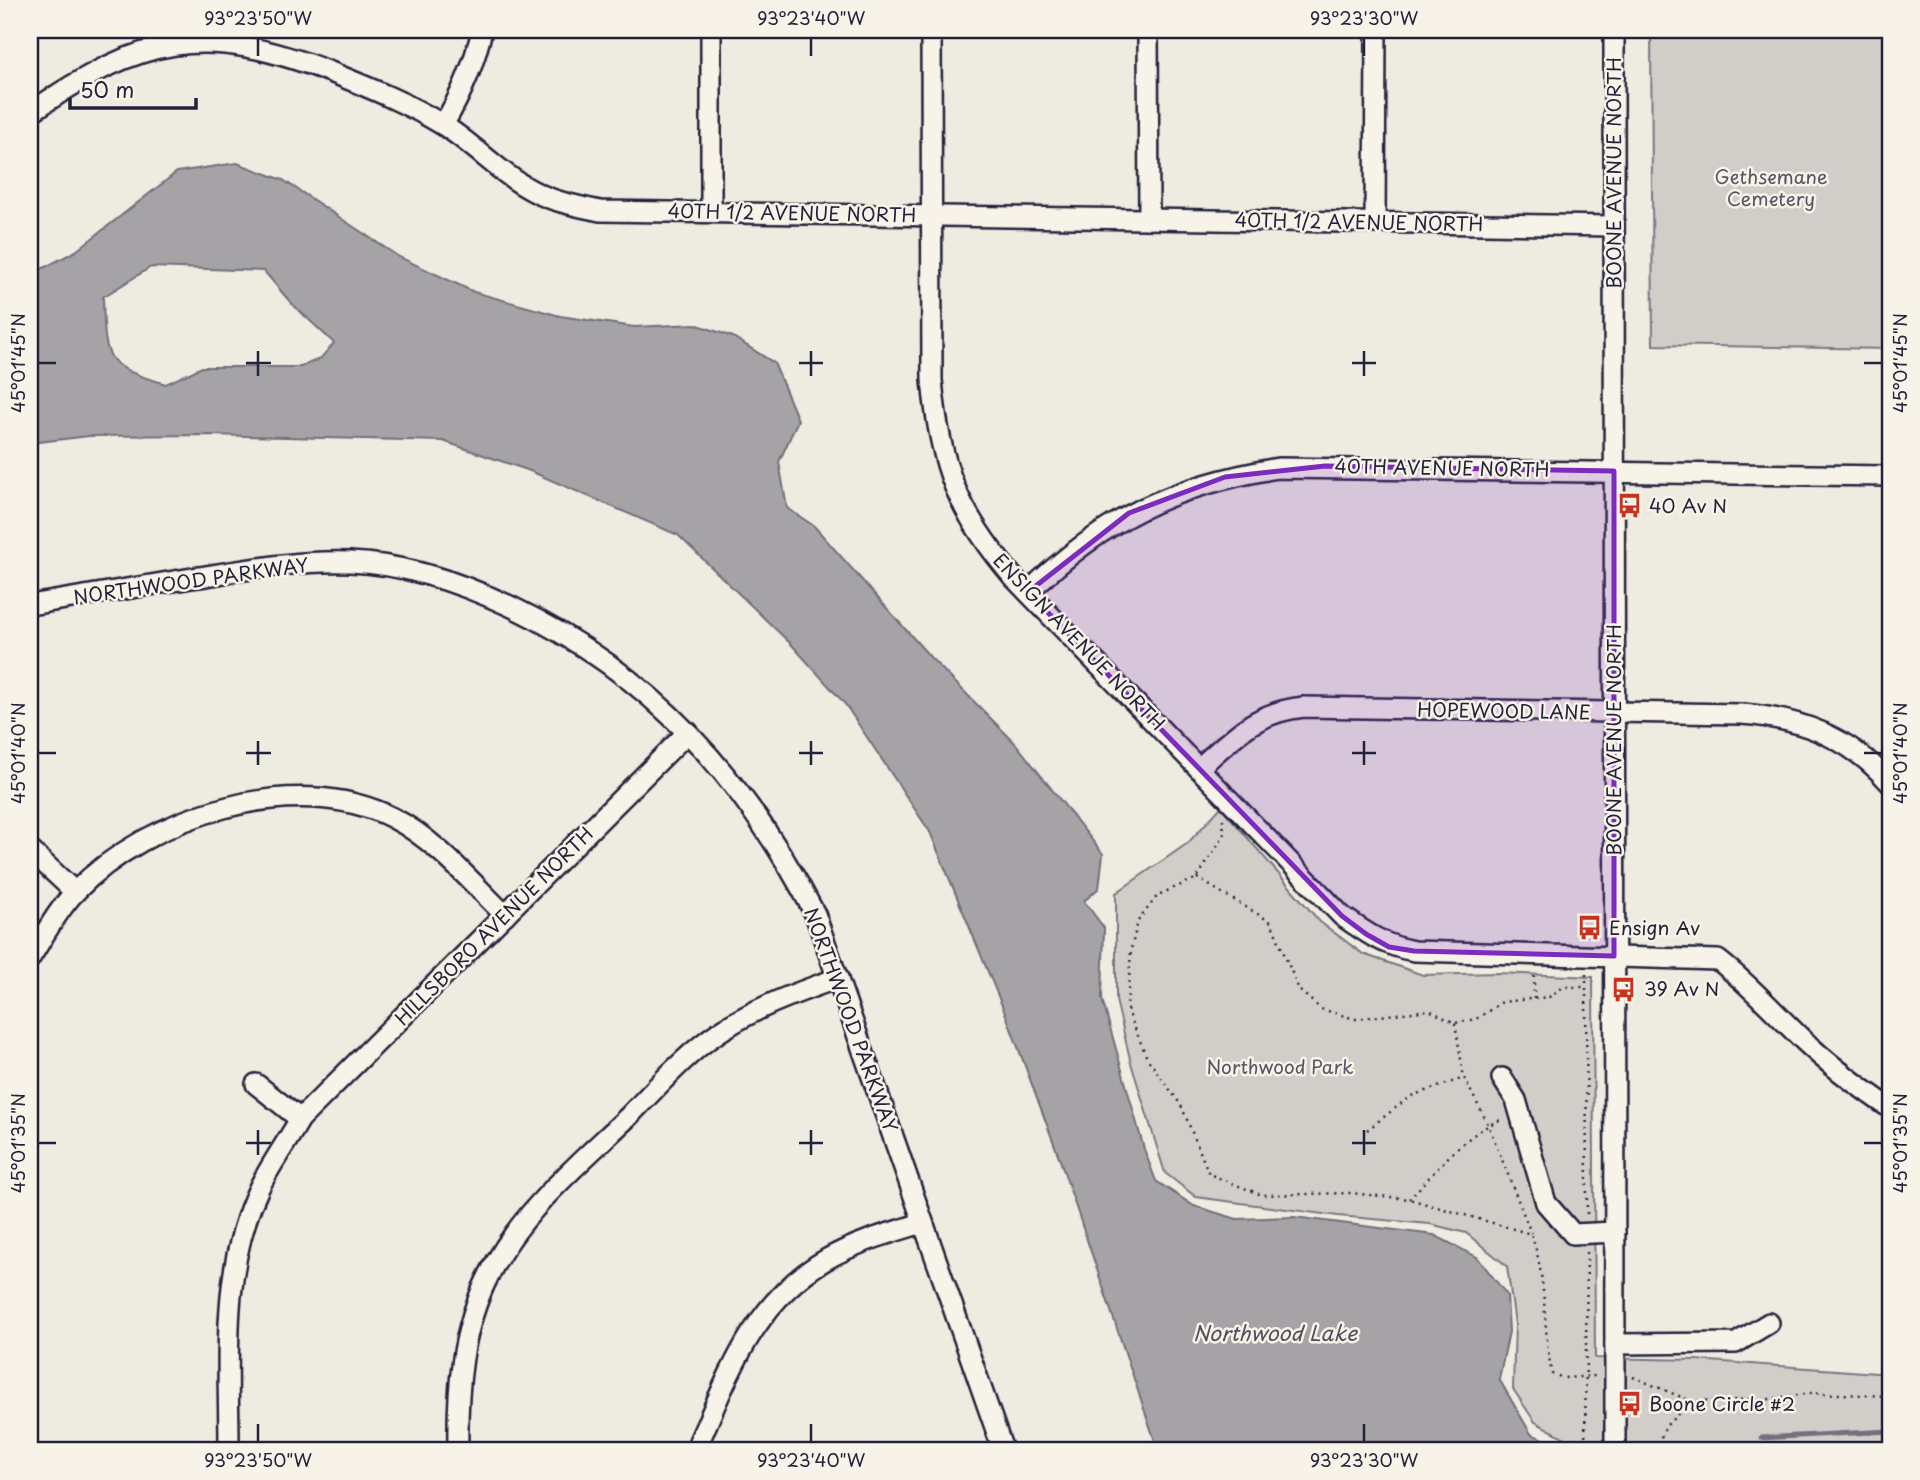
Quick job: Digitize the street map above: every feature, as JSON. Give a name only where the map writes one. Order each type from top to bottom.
[{"type":"street","points":[[443,125],[462,94],[475,62],[482,30]]},
{"type":"street","points":[[711,212],[712,30]]},
{"type":"street","name":"ENSIGN AVENUE NORTH","points":[[931,30],[932,380],[936,425],[945,468],[963,509],[986,545],[1028,592],[1342,916],[1389,947],[1443,952],[1718,960],[1754,989],[1802,1039],[1855,1084],[1890,1108]]},
{"type":"street","points":[[1148,30],[1149,219]]},
{"type":"street","points":[[1375,223],[1376,30]]},
{"type":"street","name":"BOONE AVENUE NORTH","points":[[1614,30],[1615,1450]]},
{"type":"street","name":"40TH 1/2 AVENUE NORTH","points":[[30,113],[73,83],[108,64],[146,51],[185,43],[225,43],[264,48],[367,87],[443,125],[533,191],[565,204],[600,211],[1614,226]]},
{"type":"street","name":"40TH AVENUE NORTH","points":[[1028,592],[1086,541],[1129,513],[1174,492],[1225,477],[1278,468],[1325,466],[1890,476]]},
{"type":"street","name":"NORTHWOOD PARKWAY","points":[[30,605],[305,562],[352,562],[399,568],[443,578],[548,624],[604,659],[657,701],[747,800],[785,856],[815,914],[1003,1450]]},
{"type":"street","name":"HOPEWOOD LANE","points":[[1200,767],[1255,719],[1280,710],[1778,716],[1811,726],[1845,743],[1875,765],[1890,783]]},
{"type":"street","name":"HILLSBORO AVENUE NORTH","points":[[229,1450],[230,1293],[258,1189],[300,1119],[688,732]]},
{"type":"street","points":[[30,958],[75,892],[117,856],[157,833],[199,814],[243,803],[317,799],[372,808],[423,836],[505,915]]},
{"type":"street","points":[[30,850],[75,892]]},
{"type":"street","points":[[458,1450],[457,1400],[464,1346],[472,1315],[489,1274],[512,1238],[539,1204],[708,1039],[771,1002],[838,978]]},
{"type":"street","points":[[1502,1078],[1516,1100],[1546,1203],[1573,1234],[1615,1232]]},
{"type":"street","points":[[256,1084],[300,1119]]},
{"type":"street","points":[[698,1444],[751,1329],[773,1302],[799,1278],[827,1259],[859,1244],[922,1223]]},
{"type":"street","points":[[1615,1344],[1736,1343],[1769,1323]]},
{"type":"path","points":[[1236,806],[1223,817],[1224,835],[1197,877],[1158,895],[1138,921],[1131,949],[1127,1009],[1147,1058],[1181,1105],[1209,1174],[1262,1195],[1350,1193],[1409,1199],[1531,1234]]},
{"type":"path","points":[[1197,877],[1270,922],[1299,990],[1321,1009],[1355,1020],[1429,1010],[1455,1023],[1476,1019],[1502,1002],[1549,997],[1563,987],[1587,987]]},
{"type":"path","points":[[1534,954],[1534,999]]},
{"type":"path","points":[[1584,955],[1587,987],[1585,1450]]},
{"type":"path","points":[[1455,1023],[1464,1078],[1488,1124],[1540,1259],[1544,1285],[1546,1344],[1552,1374],[1564,1378],[1615,1374],[1643,1379],[1691,1401],[1770,1399],[1812,1393],[1890,1396]]},
{"type":"path","points":[[1367,1130],[1411,1096],[1464,1078]]},
{"type":"path","points":[[1409,1199],[1444,1162],[1488,1124]]},
{"type":"path","points":[[1655,1450],[1665,1426],[1691,1401]]},
{"type":"highlighted area","points":[[1325,466],[1614,471],[1614,956],[1414,951],[1389,947],[1366,934],[1342,916],[1028,592],[1129,513],[1225,477]]},
{"type":"green space","name":"Gethsemane Cemetery","points":[[1651,30],[1890,30],[1890,349],[1653,345]]},
{"type":"green space","name":"Northwood Park","points":[[1221,807],[1320,922],[1363,954],[1423,975],[1497,973],[1593,977],[1595,1358],[1696,1360],[1890,1374],[1890,1450],[1568,1450],[1569,1440],[1535,1422],[1513,1389],[1515,1324],[1507,1266],[1466,1233],[1430,1224],[1338,1216],[1196,1197],[1165,1173],[1131,1063],[1116,1000],[1116,893],[1188,843]]},
{"type":"water","name":"Northwood Lake","points":[[237,163],[283,180],[399,257],[474,292],[560,316],[634,327],[695,324],[733,337],[774,363],[798,420],[779,462],[787,508],[814,526],[931,658],[1016,744],[1103,854],[1099,888],[1084,901],[1104,928],[1102,999],[1144,1149],[1156,1181],[1194,1206],[1237,1219],[1294,1217],[1434,1235],[1477,1257],[1507,1295],[1509,1332],[1499,1379],[1531,1434],[1562,1447],[1562,1450],[1158,1450],[1059,1157],[1006,1015],[930,832],[845,704],[792,645],[678,535],[530,471],[443,441],[208,435],[89,436],[30,443],[30,275],[76,251],[177,172]],"holes":[[[151,267],[264,271],[291,303],[334,343],[321,358],[301,367],[202,367],[166,384],[119,365],[107,348],[103,297]]]},
{"type":"waterway","points":[[1761,1438],[1890,1431]]},
{"type":"place","name":"40 Av N","points":[[1629,506]]},
{"type":"place","name":"Ensign Av","points":[[1589,928]]},
{"type":"place","name":"39 Av N","points":[[1624,989]]},
{"type":"place","name":"Boone Circle #2","points":[[1629,1404]]}]
